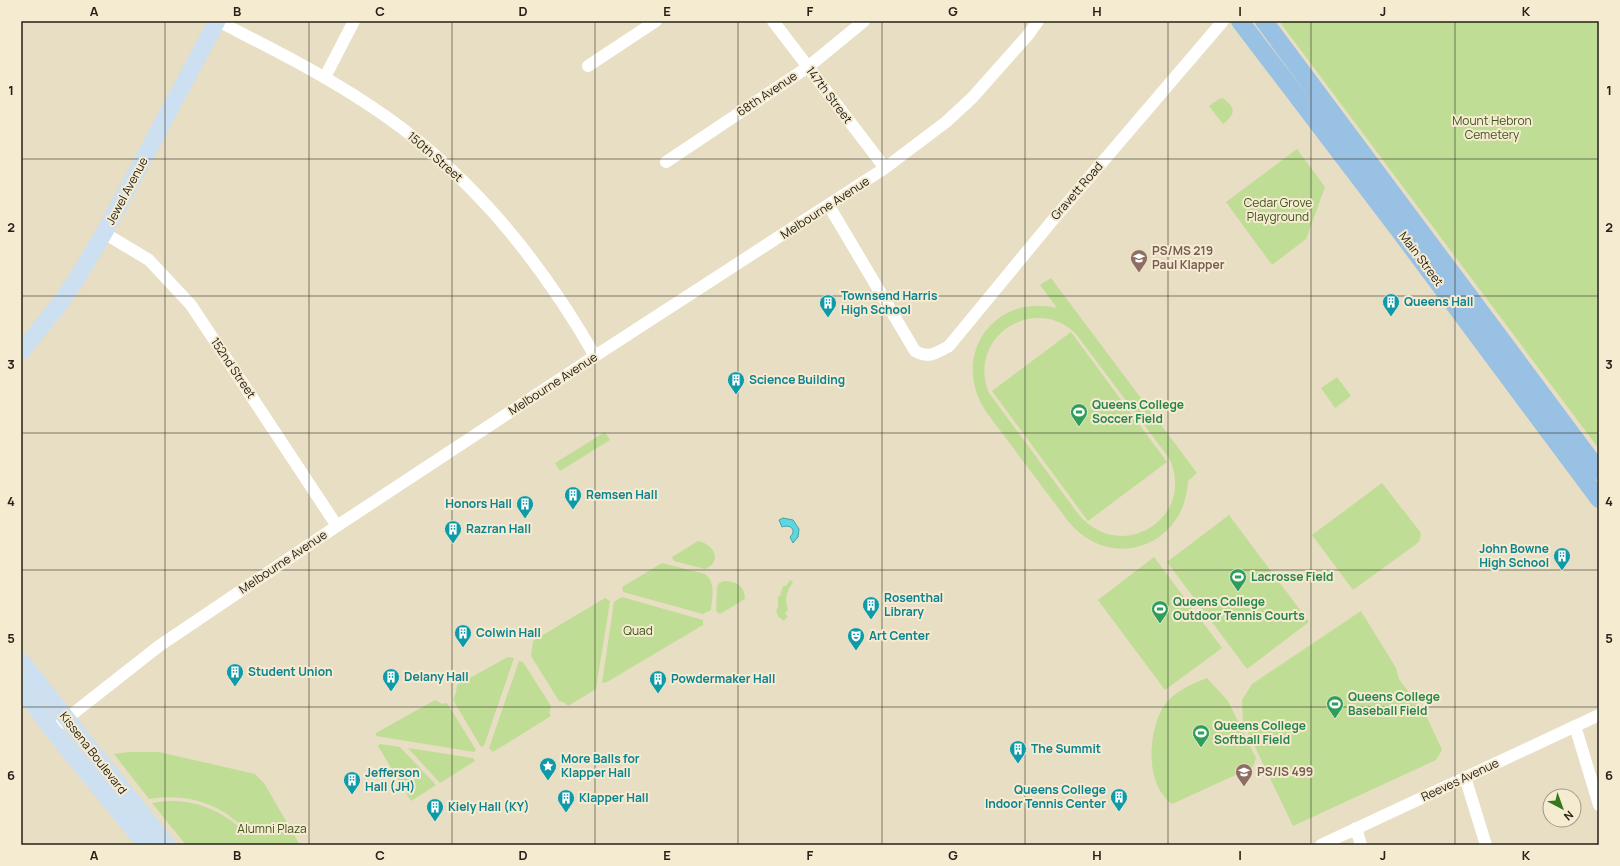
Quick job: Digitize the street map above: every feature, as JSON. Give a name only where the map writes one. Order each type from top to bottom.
[{"type":"main road","name":"Jewel Avenue","points":[[21,352],[71,287],[104,233],[218,21]]},
{"type":"main road","name":"Main Street","points":[[1240,21],[1396,226],[1599,499]]},
{"type":"main road","name":"Main Street","points":[[1264,21],[1599,471]]},
{"type":"main road","name":"Kissena Boulevard","points":[[21,661],[167,845]]},
{"type":"main road","name":"Kissena Boulevard","points":[[21,688],[146,845]]},
{"type":"street","name":"150th Street","points":[[218,21],[325,77],[367,103],[420,142],[459,177],[484,202],[515,237],[560,297],[595,356]]},
{"type":"street","points":[[325,77],[354,21]]},
{"type":"street","points":[[588,66],[656,21]]},
{"type":"street","name":"147th Street","points":[[773,21],[885,168]]},
{"type":"street","name":"68th Avenue","points":[[666,162],[808,67],[864,21]]},
{"type":"street","name":"Melbourne Avenue","points":[[53,730],[159,646],[337,526],[595,356],[829,206],[885,168],[946,122],[972,98],[1028,35],[1038,21]]},
{"type":"street","name":"Gravett Road","points":[[829,206],[915,350],[921,355],[929,356],[938,353],[949,346],[1052,221],[1224,21]]},
{"type":"street","name":"152nd Street","points":[[104,233],[149,260],[191,304],[337,526]]},
{"type":"street","name":"Reeves Avenue","points":[[1321,845],[1599,715]]},
{"type":"street","points":[[1575,726],[1599,805]]},
{"type":"street","points":[[1465,777],[1486,845]]},
{"type":"street","points":[[1356,828],[1361,845]]},
{"type":"green space","name":"Mount Hebron Cemetery","points":[[1279,21],[1599,21],[1599,449]]},
{"type":"green space","points":[[1223,98],[1231,105],[1233,111],[1230,117],[1223,124],[1209,106]]},
{"type":"green space","name":"Cedar Grove Playground","points":[[1297,149],[1325,187],[1306,239],[1272,265],[1226,202]]},
{"type":"green space","points":[[1051,278],[1197,473],[1188,481],[1184,504],[1174,522],[1160,536],[1143,545],[1124,549],[1104,546],[1085,537],[1068,521],[987,413],[976,392],[973,371],[975,352],[983,334],[996,320],[1013,310],[1034,306],[1057,308],[1040,285]],"holes":[[[1039,318],[1059,322],[1076,334],[1169,458],[1175,479],[1173,499],[1164,515],[1151,527],[1134,534],[1115,535],[1096,529],[1079,515],[989,393],[985,379],[985,366],[988,353],[993,342],[1002,332],[1012,325],[1025,320]]]},
{"type":"green space","name":"Queens College Soccer Field","points":[[1071,332],[1167,462],[1088,521],[992,391]]},
{"type":"green space","points":[[1337,377],[1351,396],[1335,408],[1321,388]]},
{"type":"green space","points":[[605,432],[610,440],[560,471],[555,463]]},
{"type":"green space","points":[[1382,483],[1421,533],[1419,542],[1353,590],[1312,535]]},
{"type":"green space","name":"Lacrosse Field","points":[[1229,515],[1309,622],[1247,669],[1167,562]]},
{"type":"green space","points":[[698,541],[704,543],[712,549],[715,557],[711,566],[705,569],[674,561],[672,557]]},
{"type":"green space","name":"Queens College Outdoor Tennis Courts","points":[[1154,557],[1222,648],[1165,690],[1098,600]]},
{"type":"green space","points":[[662,563],[705,574],[712,586],[711,610],[703,614],[623,592],[622,587]]},
{"type":"green space","points":[[790,580],[793,582],[787,595],[786,602],[788,610],[785,613],[788,617],[783,621],[779,618],[776,611],[778,607],[778,596],[780,596],[783,586],[786,586]]},
{"type":"green space","points":[[724,581],[739,585],[745,594],[745,599],[720,614],[716,611],[717,588],[719,583]]},
{"type":"green space","name":"Quad","points":[[622,597],[703,620],[703,625],[607,682],[602,683],[614,602]]},
{"type":"green space","points":[[605,598],[610,601],[596,689],[568,706],[559,701],[531,656],[533,641]]},
{"type":"green space","name":"Queens College Baseball Field","points":[[1361,611],[1396,668],[1399,679],[1426,715],[1442,750],[1436,760],[1293,826],[1243,722],[1242,700],[1252,684]]},
{"type":"green space","points":[[508,657],[514,658],[484,746],[481,747],[453,700],[457,685]]},
{"type":"green space","points":[[519,661],[523,662],[551,706],[549,713],[551,716],[493,752],[489,748]]},
{"type":"green space","name":"Queens College Softball Field","points":[[1207,678],[1228,701],[1256,758],[1253,767],[1172,804],[1163,795],[1157,785],[1153,772],[1152,746],[1157,720],[1162,709],[1171,698],[1188,686]]},
{"type":"green space","points":[[435,700],[442,704],[447,703],[476,750],[474,752],[376,736],[376,733]]},
{"type":"green space","points":[[380,744],[400,747],[436,785],[411,801],[378,746]]},
{"type":"green space","points":[[408,748],[473,758],[475,761],[440,783]]},
{"type":"green space","name":"Alumni Plaza","points":[[129,752],[159,752],[255,774],[264,783],[300,845],[186,845],[152,803],[164,801],[188,802],[200,805],[223,815],[242,830],[245,824],[242,825],[222,811],[195,800],[168,797],[149,799],[114,754]]},
{"type":"water","points":[[783,518],[793,520],[799,529],[798,537],[793,543],[790,537],[793,530],[788,526],[782,527],[779,520]]},
{"type":"place","name":"PS/MS 219 Paul Klapper","points":[[1139,273]]},
{"type":"place","name":"Queens Hall","points":[[1391,317]]},
{"type":"place","name":"Townsend Harris High School","points":[[828,318]]},
{"type":"place","name":"Science Building","points":[[736,395]]},
{"type":"place","name":"Queens College Soccer Field","points":[[1079,427]]},
{"type":"place","name":"Remsen Hall","points":[[573,510]]},
{"type":"place","name":"Honors Hall","points":[[525,519]]},
{"type":"place","name":"Razran Hall","points":[[453,544]]},
{"type":"place","name":"John Bowne High School","points":[[1562,571]]},
{"type":"place","name":"Lacrosse Field","points":[[1238,592]]},
{"type":"place","name":"Rosenthal Library","points":[[871,620]]},
{"type":"place","name":"Queens College Outdoor Tennis Courts","points":[[1160,624]]},
{"type":"place","name":"Colwin Hall","points":[[463,648]]},
{"type":"place","name":"Art Center","points":[[856,651]]},
{"type":"place","name":"Student Union","points":[[235,687]]},
{"type":"place","name":"Delany Hall","points":[[391,692]]},
{"type":"place","name":"Powdermaker Hall","points":[[658,694]]},
{"type":"place","name":"Queens College Baseball Field","points":[[1335,719]]},
{"type":"place","name":"Queens College Softball Field","points":[[1201,748]]},
{"type":"place","name":"The Summit","points":[[1018,764]]},
{"type":"place","name":"More Balls for Klapper Hall","points":[[548,781]]},
{"type":"place","name":"PS/IS 499","points":[[1244,787]]},
{"type":"place","name":"Jefferson Hall (JH)","points":[[352,795]]},
{"type":"place","name":"Queens College Indoor Tennis Center","points":[[1119,812]]},
{"type":"place","name":"Klapper Hall","points":[[566,813]]},
{"type":"place","name":"Kiely Hall (KY)","points":[[435,822]]}]
